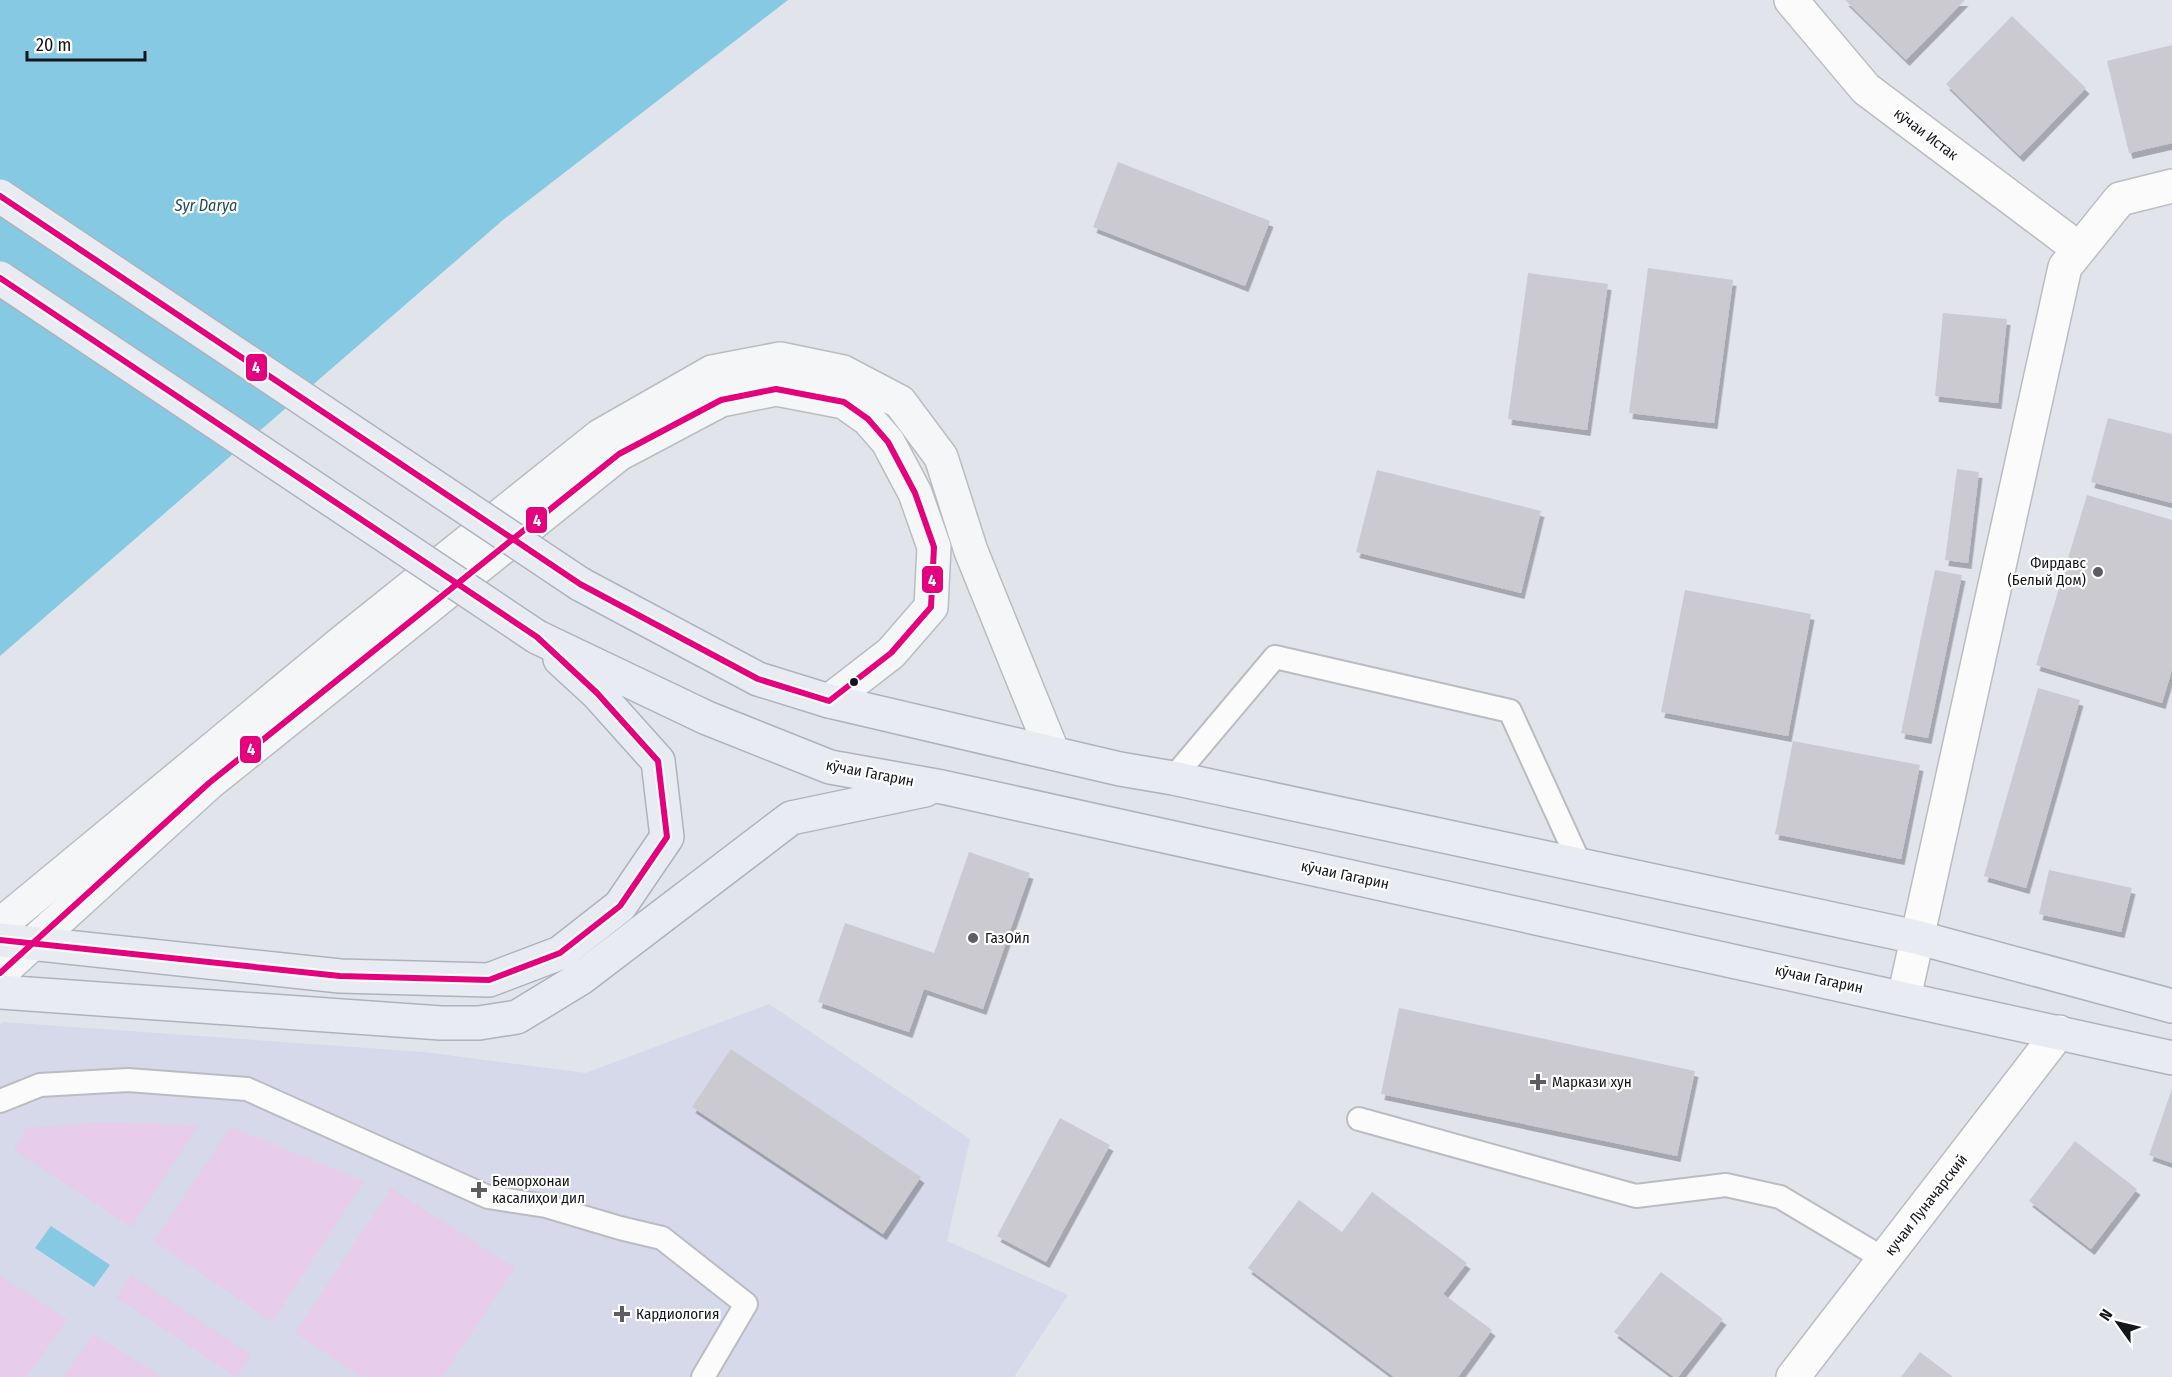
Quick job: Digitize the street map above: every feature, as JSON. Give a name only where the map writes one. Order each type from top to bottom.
[{"type":"highway","points":[[0,196],[580,584],[758,679],[828,701],[1120,769],[1173,778],[1916,937],[2172,1006]]},
{"type":"highway","points":[[0,278],[537,637],[597,693],[658,762],[667,837],[620,906],[560,953],[489,980],[340,976],[0,940]]},
{"type":"highway","name":"кӯчаи Гагарин","points":[[537,637],[706,718],[830,767],[942,787],[2172,1058]]},
{"type":"highway","points":[[0,992],[441,1023],[479,1023],[517,1017],[581,978],[791,818],[942,787]]},
{"type":"main road","points":[[0,925],[354,633],[600,436],[712,372],[780,359],[843,372],[900,402],[941,457],[971,551],[1053,753]]},
{"type":"main road","points":[[0,973],[209,783],[619,454],[721,400],[776,389],[844,402],[867,419],[888,442],[915,493],[934,547],[931,607],[891,653],[828,701]]},
{"type":"street","name":"кӯчаи Истак","points":[[1791,0],[1866,88],[2079,249]]},
{"type":"street","points":[[1904,998],[2065,267],[2120,199],[2172,186]]},
{"type":"street","name":"кучаи Луначарский","points":[[1793,1377],[2059,1032]]},
{"type":"lane","points":[[1173,778],[1275,657],[1510,711],[1580,864]]},
{"type":"lane","points":[[0,1101],[40,1085],[128,1080],[247,1089],[488,1197],[546,1206],[662,1238],[746,1304],[703,1377]]},
{"type":"lane","points":[[1359,1119],[1636,1196],[1726,1185],[1780,1197],[1884,1259]]},
{"type":"shaded area","name":"Беморхонаи касалиҳои дил","points":[[769,1004],[970,1139],[947,1241],[1068,1295],[1014,1377],[0,1377],[0,1025],[2,1022],[424,1052],[586,1073]]},
{"type":"shaded area","points":[[104,1122],[198,1126],[131,1227],[14,1150],[27,1128]]},
{"type":"shaded area","points":[[231,1127],[364,1181],[272,1322],[154,1241]]},
{"type":"shaded area","points":[[391,1188],[515,1268],[442,1377],[362,1377],[295,1333]]},
{"type":"shaded area","points":[[131,1275],[251,1355],[236,1377],[117,1298]]},
{"type":"shaded area","points":[[0,1276],[67,1319],[27,1377],[0,1377]]},
{"type":"shaded area","points":[[93,1334],[162,1377],[64,1377]]},
{"type":"water","name":"Syr Darya","points":[[0,0],[788,0],[503,220],[0,656]]},
{"type":"water","points":[[51,1226],[110,1265],[94,1287],[35,1248]]},
{"type":"building","points":[[1845,0],[1965,0],[1906,60]]},
{"type":"building","points":[[2012,16],[2086,88],[2020,156],[1946,84]]},
{"type":"building","points":[[2172,45],[2172,143],[2129,153],[2107,61]]},
{"type":"building","points":[[1118,162],[1270,221],[1245,286],[1093,227]]},
{"type":"building","points":[[1648,268],[1733,280],[1714,423],[1629,413]]},
{"type":"building","points":[[1528,273],[1608,284],[1587,430],[1508,419]]},
{"type":"building","points":[[1943,313],[2007,319],[1998,403],[1935,396]]},
{"type":"building","points":[[2108,418],[2172,434],[2172,503],[2091,482]]},
{"type":"building","points":[[1957,469],[1979,472],[1968,563],[1945,560]]},
{"type":"building","points":[[1377,470],[1541,511],[1521,593],[1356,552]]},
{"type":"building","points":[[2087,495],[2172,520],[2172,670],[2162,703],[2036,665]]},
{"type":"building","points":[[1935,570],[1962,575],[1928,738],[1901,733]]},
{"type":"building","points":[[1685,590],[1811,614],[1788,736],[1661,712]]},
{"type":"building","points":[[2038,688],[2080,700],[2026,888],[1984,876]]},
{"type":"building","points":[[1793,741],[1920,765],[1901,859],[1775,834]]},
{"type":"building","name":"ГазОйл","points":[[969,852],[1030,873],[983,1009],[924,989],[909,1032],[818,1002],[845,923],[934,953]]},
{"type":"building","points":[[2049,870],[2132,888],[2121,932],[2039,914]]},
{"type":"building","name":"Маркази хун","points":[[1399,1008],[1695,1071],[1677,1156],[1381,1094]]},
{"type":"building","points":[[731,1049],[921,1177],[883,1234],[692,1107]]},
{"type":"building","points":[[2172,1089],[2172,1163],[2149,1155]]},
{"type":"building","points":[[1060,1118],[1110,1145],[1046,1262],[997,1236]]},
{"type":"building","points":[[2075,1141],[2137,1189],[2091,1249],[2029,1201]]},
{"type":"building","points":[[1372,1192],[1467,1263],[1443,1294],[1492,1330],[1458,1377],[1394,1377],[1248,1268],[1299,1200],[1342,1232]]},
{"type":"building","points":[[1661,1272],[1723,1319],[1678,1377],[1674,1377],[1614,1332]]},
{"type":"building","points":[[1920,1352],[1953,1377],[1901,1377]]},
{"type":"transit line","name":"4","points":[[0,196],[513,539]]},
{"type":"transit line","name":"4","points":[[0,278],[537,637],[597,693],[658,761],[667,837],[620,906],[560,953],[489,980],[340,976],[0,940]]},
{"type":"transit line","name":"4","points":[[776,389],[844,402],[868,419],[888,442],[915,493],[934,547],[931,607],[891,653],[829,701],[758,679],[580,584],[513,539],[619,454],[721,400],[776,389]]},
{"type":"transit line","name":"4","points":[[0,973],[209,783],[513,539]]},
{"type":"place","name":"Фирдавс (Белый Дом)","points":[[2098,572]]},
{"type":"place","name":"ГазОйл","points":[[973,938]]},
{"type":"place","name":"Маркази хун","points":[[1538,1082]]},
{"type":"place","name":"Беморхонаи касалиҳои дил","points":[[479,1190]]},
{"type":"place","name":"Кардиология","points":[[622,1314]]}]
